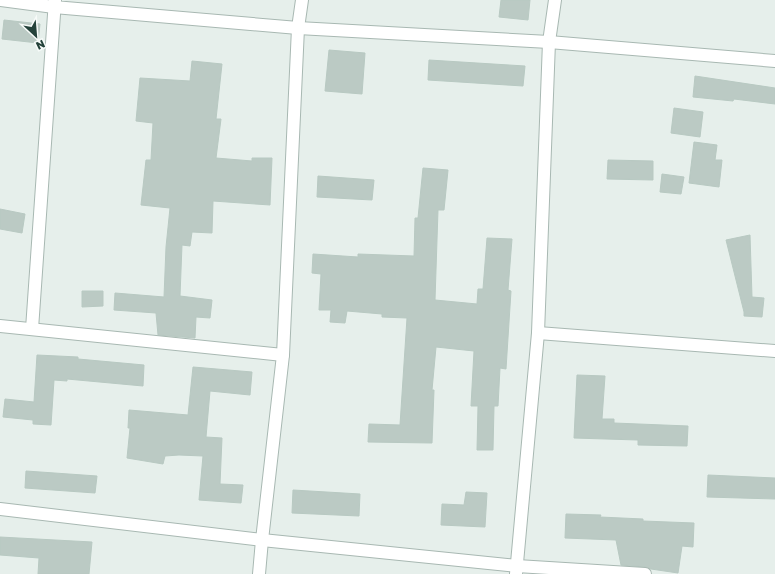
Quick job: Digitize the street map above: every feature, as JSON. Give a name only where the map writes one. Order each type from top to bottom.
[{"type":"street","points":[[1,0],[54,3],[298,28],[549,42],[775,61]]},
{"type":"street","points":[[259,574],[283,355],[298,28],[302,0]]},
{"type":"street","points":[[516,570],[538,333],[549,42],[555,0]]},
{"type":"street","points":[[32,329],[54,3]]},
{"type":"street","points":[[0,326],[283,355]]},
{"type":"street","points":[[538,333],[775,351]]},
{"type":"street","points":[[0,509],[516,570],[645,574]]},
{"type":"building","points":[[501,0],[530,0],[528,20],[499,17]]},
{"type":"building","points":[[4,20],[40,24],[38,43],[2,39]]},
{"type":"building","points":[[329,50],[365,53],[362,94],[325,91]]},
{"type":"building","points":[[429,60],[525,66],[523,86],[428,80]]},
{"type":"building","points":[[192,61],[222,64],[216,119],[221,119],[216,158],[252,161],[252,158],[272,158],[270,205],[213,201],[212,233],[192,232],[190,246],[182,245],[180,296],[212,300],[210,318],[196,317],[195,338],[158,335],[156,313],[114,310],[115,293],[164,297],[166,247],[170,208],[141,205],[146,160],[151,160],[153,123],[136,121],[140,78],[190,81]]},
{"type":"building","points":[[695,76],[775,88],[775,104],[734,99],[733,101],[693,97]]},
{"type":"building","points":[[674,108],[703,112],[700,137],[671,133]]},
{"type":"building","points":[[694,142],[717,145],[715,160],[722,160],[719,187],[689,183]]},
{"type":"building","points":[[608,160],[653,161],[653,180],[607,179]]},
{"type":"building","points":[[423,168],[448,170],[444,210],[438,210],[435,300],[477,304],[478,289],[483,289],[487,238],[512,239],[508,290],[511,291],[506,369],[500,368],[498,406],[494,406],[493,450],[477,450],[478,406],[471,406],[474,351],[436,347],[432,390],[434,390],[432,443],[368,442],[369,424],[400,425],[407,318],[382,317],[382,314],[347,311],[345,323],[330,322],[331,310],[319,310],[321,274],[312,273],[313,254],[358,257],[358,254],[414,256],[415,218],[418,218]]},
{"type":"building","points":[[662,174],[684,177],[681,194],[660,192]]},
{"type":"building","points":[[318,176],[374,180],[372,200],[317,197]]},
{"type":"building","points":[[0,209],[25,214],[22,233],[0,229]]},
{"type":"building","points":[[750,235],[752,297],[764,298],[762,317],[744,316],[726,240]]},
{"type":"building","points":[[82,291],[103,291],[103,306],[82,307]]},
{"type":"building","points":[[37,355],[78,357],[78,359],[144,365],[143,386],[67,379],[67,381],[54,380],[51,425],[33,424],[33,420],[3,417],[5,399],[34,402]]},
{"type":"building","points":[[193,367],[252,372],[250,395],[210,391],[206,437],[222,438],[220,484],[243,485],[241,503],[199,500],[203,456],[165,456],[163,464],[127,458],[130,428],[128,428],[129,410],[188,415]]},
{"type":"building","points":[[577,375],[605,376],[602,419],[614,419],[614,423],[688,426],[687,446],[638,445],[638,440],[574,438]]},
{"type":"building","points":[[26,471],[97,476],[95,493],[25,488]]},
{"type":"building","points":[[708,475],[775,478],[775,499],[707,497]]},
{"type":"building","points":[[293,490],[360,494],[359,516],[292,513]]},
{"type":"building","points":[[466,492],[487,493],[485,527],[441,525],[442,504],[464,505]]},
{"type":"building","points":[[566,514],[601,515],[600,517],[643,519],[643,521],[694,523],[693,547],[682,546],[678,573],[645,567],[621,565],[616,540],[565,538]]},
{"type":"building","points":[[0,537],[92,542],[89,574],[38,574],[39,558],[0,555]]}]
